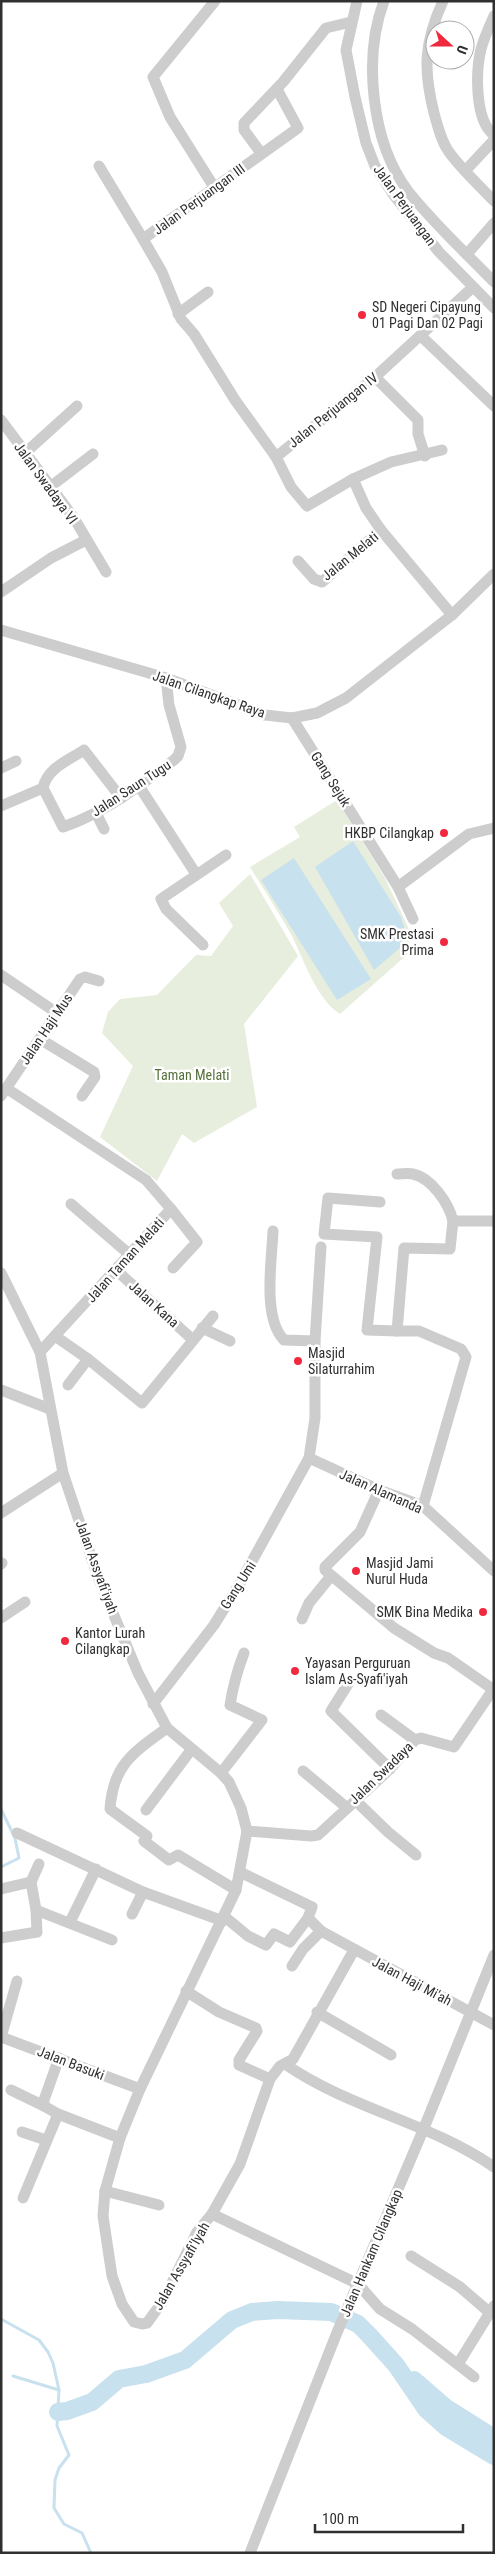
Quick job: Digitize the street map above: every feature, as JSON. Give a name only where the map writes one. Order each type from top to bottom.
[{"type":"street","points":[[214,187],[170,117],[153,81],[154,73],[215,1]]},
{"type":"street","name":"Jalan Perjuangan","points":[[357,1],[346,50],[348,68],[366,143],[375,166],[390,189],[434,245],[494,308]]},
{"type":"street","points":[[384,1],[376,28],[372,76],[378,118],[394,168],[407,190],[494,282]]},
{"type":"street","points":[[443,1],[431,32],[425,71],[439,133],[448,151],[494,201]]},
{"type":"street","points":[[494,16],[482,46],[478,72],[481,110],[494,135]]},
{"type":"street","points":[[261,154],[244,130],[244,123],[277,89],[326,28],[351,22]]},
{"type":"street","name":"Jalan Perjuangan III","points":[[212,362],[178,314],[162,272],[143,239],[298,128],[277,89]]},
{"type":"street","points":[[465,171],[494,140]]},
{"type":"street","points":[[99,166],[143,239]]},
{"type":"street","points":[[467,254],[494,223]]},
{"type":"street","name":"Jalan Perjuangan IV","points":[[212,362],[235,400],[276,457],[375,377],[473,287]]},
{"type":"street","points":[[178,314],[208,292]]},
{"type":"street","points":[[421,336],[494,406]]},
{"type":"street","points":[[375,377],[418,420],[418,434],[425,456]]},
{"type":"street","points":[[25,453],[77,406]]},
{"type":"street","name":"Jalan Swadaya VI","points":[[1,420],[6,438],[25,453],[74,518],[86,540],[51,558],[1,592]]},
{"type":"street","points":[[276,457],[291,487],[307,506],[353,479],[391,462],[425,456],[442,450]]},
{"type":"street","points":[[50,487],[93,454]]},
{"type":"street","name":"Jalan Melati","points":[[353,479],[366,508],[381,530],[452,615]]},
{"type":"street","name":"Jalan Melati","points":[[298,561],[314,579],[322,582],[381,530]]},
{"type":"street","points":[[86,540],[106,572]]},
{"type":"street","name":"Jalan Cilangkap Raya","points":[[1,630],[166,678],[265,716],[292,718],[317,713],[346,698],[452,615],[494,574]]},
{"type":"street","name":"Jalan Saun Tugu","points":[[43,788],[62,826],[96,813],[139,786],[174,760],[180,753],[166,678]]},
{"type":"street","name":"Gang Sejuk","points":[[292,718],[398,887],[413,919]]},
{"type":"street","points":[[1,806],[43,788],[45,780],[52,771],[86,746],[121,798]]},
{"type":"street","points":[[1,768],[16,761]]},
{"type":"street","points":[[139,786],[196,874]]},
{"type":"street","points":[[96,813],[104,829]]},
{"type":"street","points":[[398,887],[468,834],[494,828]]},
{"type":"street","points":[[203,945],[166,909],[161,899],[226,855]]},
{"type":"street","points":[[1,975],[57,1013]]},
{"type":"street","name":"Jalan Haji Mus","points":[[4,1092],[80,979],[85,977],[99,981]]},
{"type":"street","points":[[40,1039],[94,1072],[95,1077],[82,1096]]},
{"type":"street","name":"Jalan Taman Melati","points":[[4,1092],[146,1180],[171,1209],[40,1352]]},
{"type":"street","points":[[397,1174],[412,1173],[423,1178],[436,1190],[453,1221],[450,1250],[404,1248],[397,1331]]},
{"type":"street","points":[[380,1202],[328,1198],[324,1234],[377,1237],[367,1330],[420,1332],[461,1349],[466,1358],[423,1506]]},
{"type":"street","points":[[71,1204],[129,1254]]},
{"type":"street","points":[[171,1209],[197,1240],[195,1245],[173,1268]]},
{"type":"street","points":[[453,1221],[494,1221]]},
{"type":"street","points":[[273,1231],[270,1298],[272,1314],[284,1340],[315,1341]]},
{"type":"street","points":[[309,1458],[315,1418],[315,1341],[321,1247]]},
{"type":"street","name":"Jalan Kana","points":[[116,1270],[192,1339]]},
{"type":"street","name":"Jalan Assyafi'iyah","points":[[1,1273],[40,1352],[63,1473],[98,1577],[153,1704],[167,1728],[191,1750],[221,1773],[236,1794],[247,1832]]},
{"type":"street","points":[[55,1336],[88,1359],[142,1403],[192,1339],[213,1316]]},
{"type":"street","points":[[202,1328],[230,1341]]},
{"type":"street","points":[[68,1385],[88,1359]]},
{"type":"street","points":[[1,1390],[50,1409]]},
{"type":"street","name":"Jalan Alamanda","points":[[309,1458],[379,1490],[423,1506],[494,1571]]},
{"type":"street","name":"Gang Umi","points":[[153,1704],[214,1624],[240,1584],[309,1458]]},
{"type":"street","points":[[1,1513],[63,1473]]},
{"type":"street","points":[[379,1490],[360,1532],[325,1567],[325,1570],[394,1628],[434,1653],[448,1658],[493,1689]]},
{"type":"street","points":[[302,1619],[309,1603],[331,1576]]},
{"type":"street","points":[[1,1618],[25,1602]]},
{"type":"street","points":[[221,1773],[262,1720],[230,1704],[234,1695],[233,1681],[244,1653]]},
{"type":"street","points":[[348,1684],[331,1711],[390,1768]]},
{"type":"street","name":"Jalan Swadaya","points":[[247,1832],[311,1836],[325,1830],[390,1768],[415,1740],[421,1738],[454,1747],[493,1689]]},
{"type":"street","points":[[381,1715],[415,1740]]},
{"type":"street","points":[[167,1728],[131,1754],[123,1763],[116,1780],[110,1809],[147,1836],[144,1841],[169,1860],[178,1855],[236,1890]]},
{"type":"street","points":[[146,1810],[191,1750]]},
{"type":"street","points":[[303,1771],[351,1804],[416,1855]]},
{"type":"street","name":"Jalan Assyafi'Iyah","points":[[247,1832],[236,1890],[224,1919],[186,1991],[140,2089],[120,2138],[106,2191],[103,2216],[112,2276],[122,2304],[134,2322],[147,2323],[163,2301],[197,2232],[212,2214],[240,2164],[270,2079],[280,2066],[292,2060],[317,2012],[354,1950]]},
{"type":"street","points":[[16,1833],[143,1892],[224,1919],[248,1936],[265,1945],[274,1934],[290,1942],[308,1918],[311,1905],[240,1872]]},
{"type":"street","points":[[1,1938],[37,1932],[36,1910],[31,1882],[39,1864]]},
{"type":"street","points":[[70,1922],[96,1869]]},
{"type":"street","points":[[1,1888],[31,1882]]},
{"type":"street","points":[[132,1914],[143,1892]]},
{"type":"street","points":[[36,1910],[112,1940]]},
{"type":"street","name":"Jalan Haji Mi'ah","points":[[308,1918],[321,1931],[354,1950],[494,2025]]},
{"type":"street","points":[[292,1966],[303,1949],[321,1931]]},
{"type":"street","name":"Jalan Hankam Cilangkap","points":[[250,2553],[336,2335],[424,2128],[494,1955]]},
{"type":"street","points":[[1,2037],[17,1980]]},
{"type":"street","points":[[186,1991],[219,2012],[257,2030],[239,2065],[270,2079]]},
{"type":"street","points":[[317,2012],[390,2056]]},
{"type":"street","name":"Jalan Basuki","points":[[1,2037],[140,2089]]},
{"type":"street","points":[[44,2106],[44,2100],[59,2058]]},
{"type":"street","points":[[285,2064],[356,2102],[424,2128],[478,2156],[494,2167]]},
{"type":"street","points":[[11,2090],[58,2114],[120,2138]]},
{"type":"street","points":[[23,2198],[58,2114]]},
{"type":"street","points":[[22,2132],[46,2140]]},
{"type":"street","points":[[106,2191],[160,2205]]},
{"type":"street","points":[[212,2214],[358,2284],[380,2309],[412,2329],[474,2377]]},
{"type":"street","points":[[411,2256],[492,2309],[458,2364]]},
{"type":"green space","points":[[337,800],[385,878],[408,927],[410,952],[340,1014],[324,999],[306,968],[292,936],[250,867],[300,837],[294,827]]},
{"type":"green space","name":"Taman Melati","points":[[250,874],[298,956],[244,1024],[257,1107],[194,1143],[182,1134],[157,1181],[100,1137],[133,1066],[102,1033],[108,1012],[120,999],[157,995],[196,955],[211,956],[233,926],[219,903]]},
{"type":"water","points":[[353,841],[401,917],[407,937],[401,947],[374,970],[315,867]]},
{"type":"water","points":[[294,858],[371,979],[337,1000],[261,880]]},
{"type":"waterway","points":[[1,1809],[15,1838],[19,1858],[1,1867]]},
{"type":"waterway","points":[[58,2412],[67,2411],[92,2402],[119,2379],[146,2374],[185,2360],[232,2320],[252,2312],[278,2310],[331,2312],[358,2324],[396,2365],[426,2409],[446,2427],[494,2456]]},
{"type":"waterway","points":[[1,2319],[39,2340],[53,2363],[59,2390],[57,2426],[69,2455],[59,2468],[55,2480],[54,2508],[64,2524],[82,2533],[91,2553]]},
{"type":"waterway","points":[[13,2376],[59,2390]]},
{"type":"waterway","points":[[414,2380],[445,2407],[494,2438]]},
{"type":"place","name":"SD Negeri Cipayung 01 Pagi Dan 02 Pagi","points":[[362,315]]},
{"type":"place","name":"HKBP Cilangkap","points":[[444,833]]},
{"type":"place","name":"SMK Prestasi Prima","points":[[444,942]]},
{"type":"place","name":"Masjid Silaturrahim","points":[[298,1361]]},
{"type":"place","name":"Masjid Jami Nurul Huda","points":[[356,1571]]},
{"type":"place","name":"SMK Bina Medika","points":[[483,1612]]},
{"type":"place","name":"Kantor Lurah Cilangkap","points":[[65,1641]]},
{"type":"place","name":"Yayasan Perguruan Islam As-Syafi'iyah","points":[[295,1671]]}]
